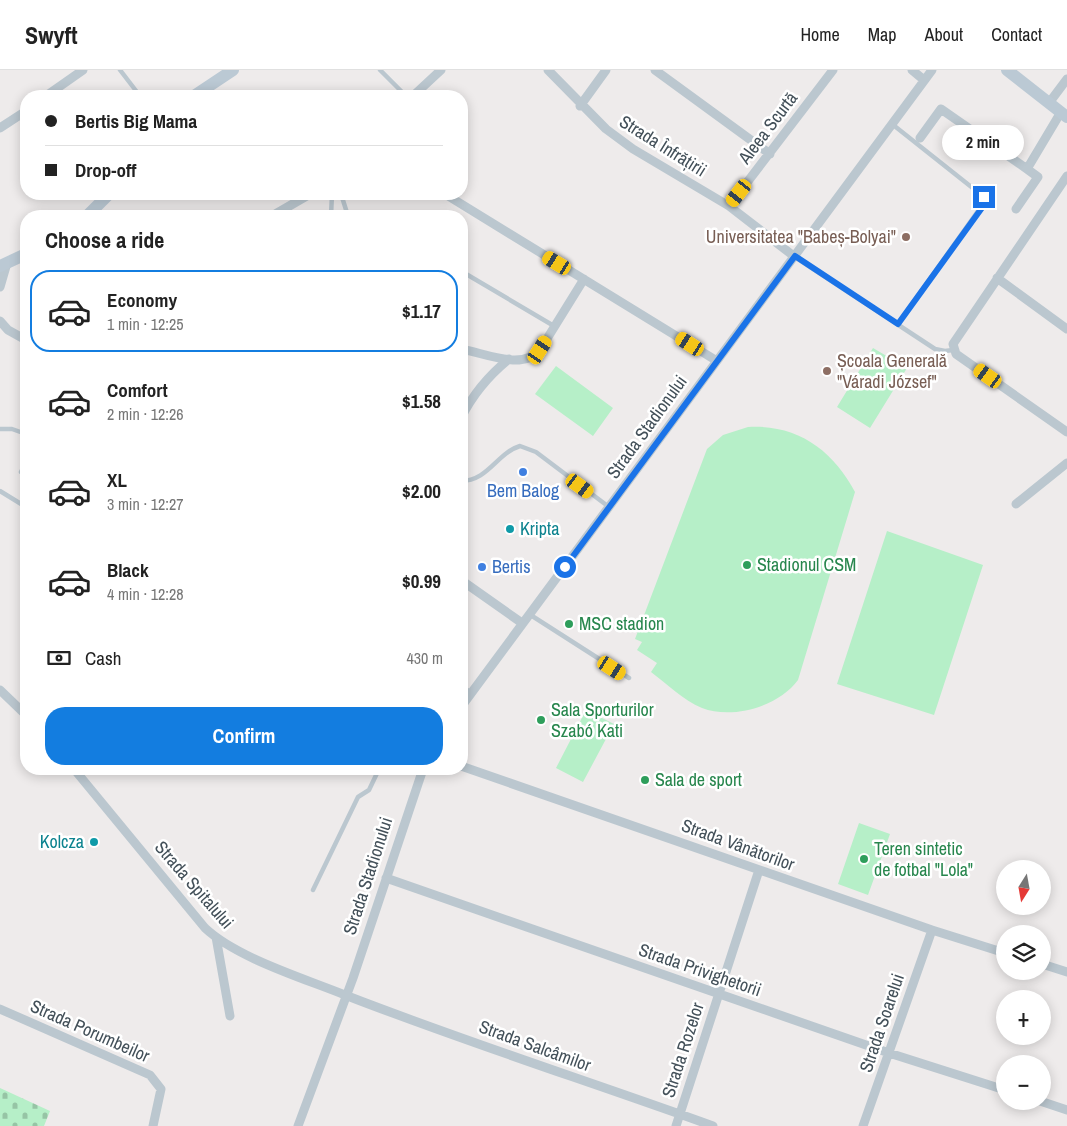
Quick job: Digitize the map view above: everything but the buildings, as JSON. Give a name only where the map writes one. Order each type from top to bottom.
[{"type":"street","points":[[55,90],[83,70]]},
{"type":"street","points":[[203,90],[233,70]]},
{"type":"street","points":[[419,90],[440,70]]},
{"type":"street","name":"Strada Înfrățirii","points":[[548,70],[580,106],[606,129],[633,149],[729,206],[795,256]]},
{"type":"street","points":[[580,106],[606,70]]},
{"type":"street","points":[[655,70],[770,154]]},
{"type":"street","name":"Aleea Scurtă","points":[[729,206],[833,70]]},
{"type":"street","points":[[912,70],[924,80]]},
{"type":"street","name":"Strada Stadionului","points":[[468,697],[932,70]]},
{"type":"street","points":[[1007,70],[1064,115],[1027,170]]},
{"type":"street","points":[[1049,103],[1067,79]]},
{"type":"street","points":[[920,138],[941,109],[1038,177],[1016,210]]},
{"type":"street","points":[[0,128],[20,115]]},
{"type":"street","points":[[1067,176],[953,344],[953,350],[956,354],[1067,432]]},
{"type":"street","points":[[93,210],[103,200]]},
{"type":"street","points":[[282,210],[300,200]]},
{"type":"street","points":[[455,200],[717,361]]},
{"type":"street","points":[[0,287],[4,265],[20,257]]},
{"type":"street","points":[[997,278],[1067,328]]},
{"type":"street","points":[[468,351],[509,360],[533,357],[555,327],[584,279]]},
{"type":"street","points":[[0,321],[8,330],[20,337]]},
{"type":"street","points":[[468,406],[478,389],[492,373],[509,360]]},
{"type":"street","points":[[1016,504],[1067,463]]},
{"type":"street","points":[[468,585],[522,623]]},
{"type":"street","points":[[0,690],[20,709]]},
{"type":"street","name":"Strada Vânătorilor","points":[[468,768],[932,930],[996,950]]},
{"type":"street","name":"Strada Spitalului","points":[[79,775],[216,938],[244,953],[346,995]]},
{"type":"street","name":"Strada Stadionului","points":[[298,1126],[346,995],[422,775]]},
{"type":"street","name":"Strada Rozelor","points":[[676,1126],[760,870]]},
{"type":"street","name":"Strada Privighetorii","points":[[386,878],[889,1053],[996,1087]]},
{"type":"street","name":"Strada Soarelui","points":[[863,1126],[932,930]]},
{"type":"street","points":[[216,938],[230,1016]]},
{"type":"street","points":[[1051,967],[1067,972]]},
{"type":"street","name":"Strada Salcâmilor","points":[[346,995],[713,1126]]},
{"type":"street","name":"Strada Porumbeilor","points":[[0,1009],[150,1075],[161,1089],[153,1126]]},
{"type":"street","points":[[1051,1105],[1067,1110]]},
{"type":"lane","points":[[120,70],[135,90]]},
{"type":"lane","points":[[380,70],[400,90]]},
{"type":"lane","points":[[892,124],[984,197],[985,201],[898,324]]},
{"type":"lane","points":[[795,256],[935,349],[953,350]]},
{"type":"lane","points":[[468,275],[555,327]]},
{"type":"lane","points":[[0,429],[12,429],[20,432]]},
{"type":"lane","points":[[468,480],[477,478],[492,468],[504,454],[520,446],[536,452],[609,507]]},
{"type":"lane","points":[[0,491],[20,503]]},
{"type":"lane","points":[[529,614],[629,678]]},
{"type":"lane","points":[[313,890],[358,797],[369,790],[376,775]]},
{"type":"green space","points":[[873,348],[907,368],[870,428],[837,407]]},
{"type":"green space","points":[[556,366],[613,408],[593,436],[535,394]]},
{"type":"green space","name":"Stadionul CSM","points":[[748,427],[766,427],[782,430],[798,435],[812,443],[836,464],[855,492],[798,680],[779,697],[754,708],[741,711],[714,711],[702,708],[688,701],[651,672],[657,663],[637,650],[642,642],[635,639],[707,449],[723,435]]},
{"type":"green space","points":[[887,531],[983,565],[934,715],[837,684]]},
{"type":"green space","points":[[586,710],[614,724],[583,782],[556,768]]},
{"type":"green space","name":"Teren sintetic de fotbal \"Lola\"","points":[[859,823],[890,834],[868,895],[838,884]]},
{"type":"green space","points":[[0,1088],[50,1111],[44,1126],[0,1126]]},
{"type":"place","name":"Universitatea \"Babeș-Bolyai\"","points":[[906,237]]},
{"type":"place","name":"Școala Generală \"Váradi József\"","points":[[827,371]]},
{"type":"place","name":"Bem Balog","points":[[523,472]]},
{"type":"place","name":"Kripta","points":[[510,529]]},
{"type":"place","name":"Stadionul CSM","points":[[747,565]]},
{"type":"place","name":"Bertis","points":[[482,567]]},
{"type":"place","name":"MSC stadion","points":[[569,624]]},
{"type":"place","name":"Sala Sporturilor Szabó Kati","points":[[541,720]]},
{"type":"place","name":"Sala de sport","points":[[645,780]]},
{"type":"place","name":"Kolcza","points":[[94,842]]},
{"type":"place","name":"Teren sintetic de fotbal \"Lola\"","points":[[864,859]]},
{"type":"route","points":[[565,567],[795,256],[898,324],[984,205],[984,197]]}]
